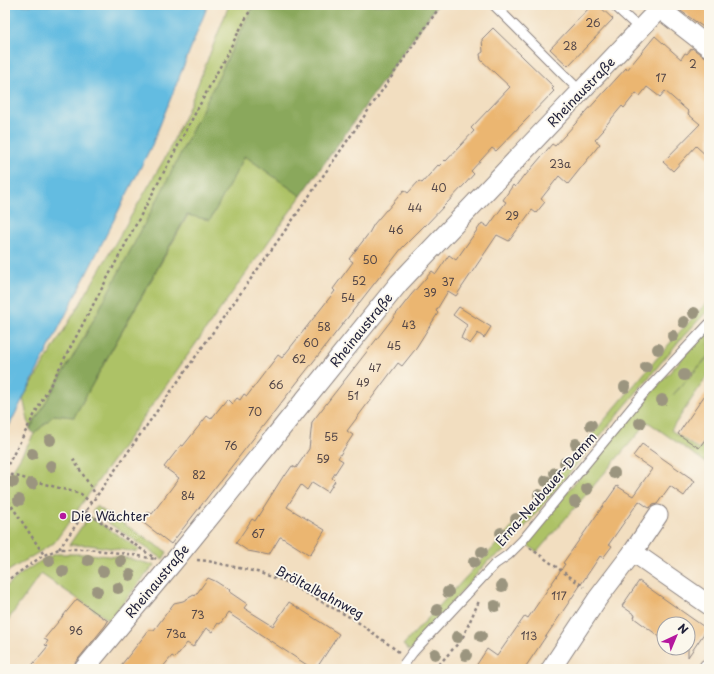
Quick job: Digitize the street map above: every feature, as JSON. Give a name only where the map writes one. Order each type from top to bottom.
[{"type":"street","name":"Rheinaustraße","points":[[84,669],[175,560],[399,283],[661,6]]},
{"type":"street","points":[[661,6],[709,47]]},
{"type":"street","points":[[551,669],[598,598],[658,516]]},
{"type":"street","points":[[633,552],[709,605]]},
{"type":"lane","points":[[494,5],[581,92]]},
{"type":"lane","points":[[614,5],[640,29]]},
{"type":"lane","name":"Erna-Neubauer-Damm","points":[[403,663],[495,564],[508,555],[522,541],[644,393],[709,324]]},
{"type":"path","points":[[5,470],[253,5]]},
{"type":"path","points":[[59,549],[285,231],[441,5]]},
{"type":"path","points":[[73,459],[96,495]]},
{"type":"path","points":[[5,473],[81,494],[91,503]]},
{"type":"path","points":[[5,496],[44,555]]},
{"type":"path","points":[[5,582],[44,555],[59,549],[101,550],[158,560],[85,511]]},
{"type":"path","points":[[538,554],[598,598]]},
{"type":"path","name":"Bröltalbahnweg","points":[[175,560],[208,560],[257,572],[284,581],[355,620],[403,663]]},
{"type":"path","points":[[436,669],[462,639],[478,602],[483,595]]},
{"type":"green space","points":[[229,5],[254,5],[162,191],[85,336],[30,429],[23,398],[166,156],[189,107]]},
{"type":"green space","points":[[254,5],[437,5],[301,196],[245,156],[210,220],[187,215],[74,417],[54,415],[34,434],[30,429],[85,336],[162,191]]},
{"type":"green space","points":[[245,156],[301,196],[54,543],[5,573],[5,483],[34,434],[54,415],[74,417],[188,215],[210,220]]},
{"type":"green space","points":[[709,300],[709,309],[680,340],[505,551],[488,561],[410,651],[403,645],[520,519],[676,336]]},
{"type":"green space","points":[[709,328],[709,355],[673,395],[709,356],[709,373],[671,430],[699,450],[708,438],[709,465],[648,422],[537,552],[525,543],[616,433]]},
{"type":"green space","points":[[96,506],[167,552],[163,559],[92,512]]},
{"type":"green space","points":[[89,516],[139,549],[137,552],[89,545],[69,545]]},
{"type":"green space","points":[[56,554],[89,554],[127,558],[154,565],[109,620],[41,574],[5,624],[5,588],[29,568]]},
{"type":"water","points":[[5,5],[208,5],[152,145],[5,434]]},
{"type":"building","points":[[592,5],[598,5],[613,19],[568,66],[550,49]]},
{"type":"building","points":[[679,5],[709,5],[709,33],[705,30],[706,29],[678,9]]},
{"type":"building","points":[[493,28],[554,87],[552,89],[554,91],[496,151],[492,148],[471,171],[474,174],[465,184],[402,248],[171,544],[141,521],[148,512],[152,514],[179,478],[164,467],[207,416],[211,419],[227,399],[232,404],[237,398],[240,400],[244,394],[247,396],[278,355],[282,358],[335,291],[333,289],[353,262],[349,259],[374,224],[404,190],[408,193],[419,181],[422,183],[438,165],[439,166],[445,160],[446,161],[474,131],[471,128],[510,87],[481,60],[480,54],[483,52],[482,39]]},
{"type":"building","points":[[655,36],[681,59],[685,53],[687,54],[692,48],[703,56],[709,58],[709,158],[696,146],[673,171],[663,162],[700,124],[665,91],[660,97],[647,87],[640,96],[636,93],[624,108],[622,106],[602,130],[603,131],[595,140],[600,144],[568,184],[559,176],[541,199],[545,202],[536,213],[532,210],[509,241],[497,235],[456,296],[448,291],[436,311],[438,313],[414,351],[402,366],[398,363],[347,431],[353,435],[338,458],[343,461],[332,478],[335,481],[328,492],[312,482],[307,490],[301,485],[287,507],[325,530],[310,555],[281,537],[269,555],[248,551],[236,543],[252,519],[255,521],[284,475],[285,476],[292,466],[296,468],[309,449],[312,422],[411,295],[432,271],[436,274],[449,255],[456,260],[482,223],[488,227],[506,202],[503,200],[513,185],[515,187],[552,144],[555,146],[626,68],[627,70]]},
{"type":"building","points":[[459,307],[491,327],[484,338],[478,333],[470,344],[461,338],[467,325],[453,315]]},
{"type":"building","points":[[709,389],[709,434],[699,448],[678,434]]},
{"type":"building","points":[[642,444],[695,481],[684,496],[670,486],[657,504],[649,508],[639,501],[609,544],[612,546],[603,558],[600,556],[524,669],[474,669],[487,649],[497,656],[525,616],[528,618],[565,564],[563,563],[617,486],[633,496],[652,469],[633,456]]},
{"type":"building","points":[[208,578],[229,590],[228,591],[247,604],[244,608],[273,626],[289,602],[339,634],[316,669],[313,669],[228,613],[220,624],[218,623],[212,632],[206,628],[193,647],[187,643],[175,658],[172,656],[161,669],[118,669],[149,630],[154,630],[174,603],[183,601],[194,595],[195,596]]},
{"type":"building","points":[[639,581],[689,616],[656,616],[656,634],[634,618],[635,615],[622,606]]},
{"type":"building","points":[[77,599],[108,621],[105,626],[70,669],[29,669],[48,646],[45,645],[48,641],[44,639]]},
{"type":"building","points":[[696,621],[707,629],[696,645]]},
{"type":"place","name":"Die Wächter","points":[[63,516]]}]
